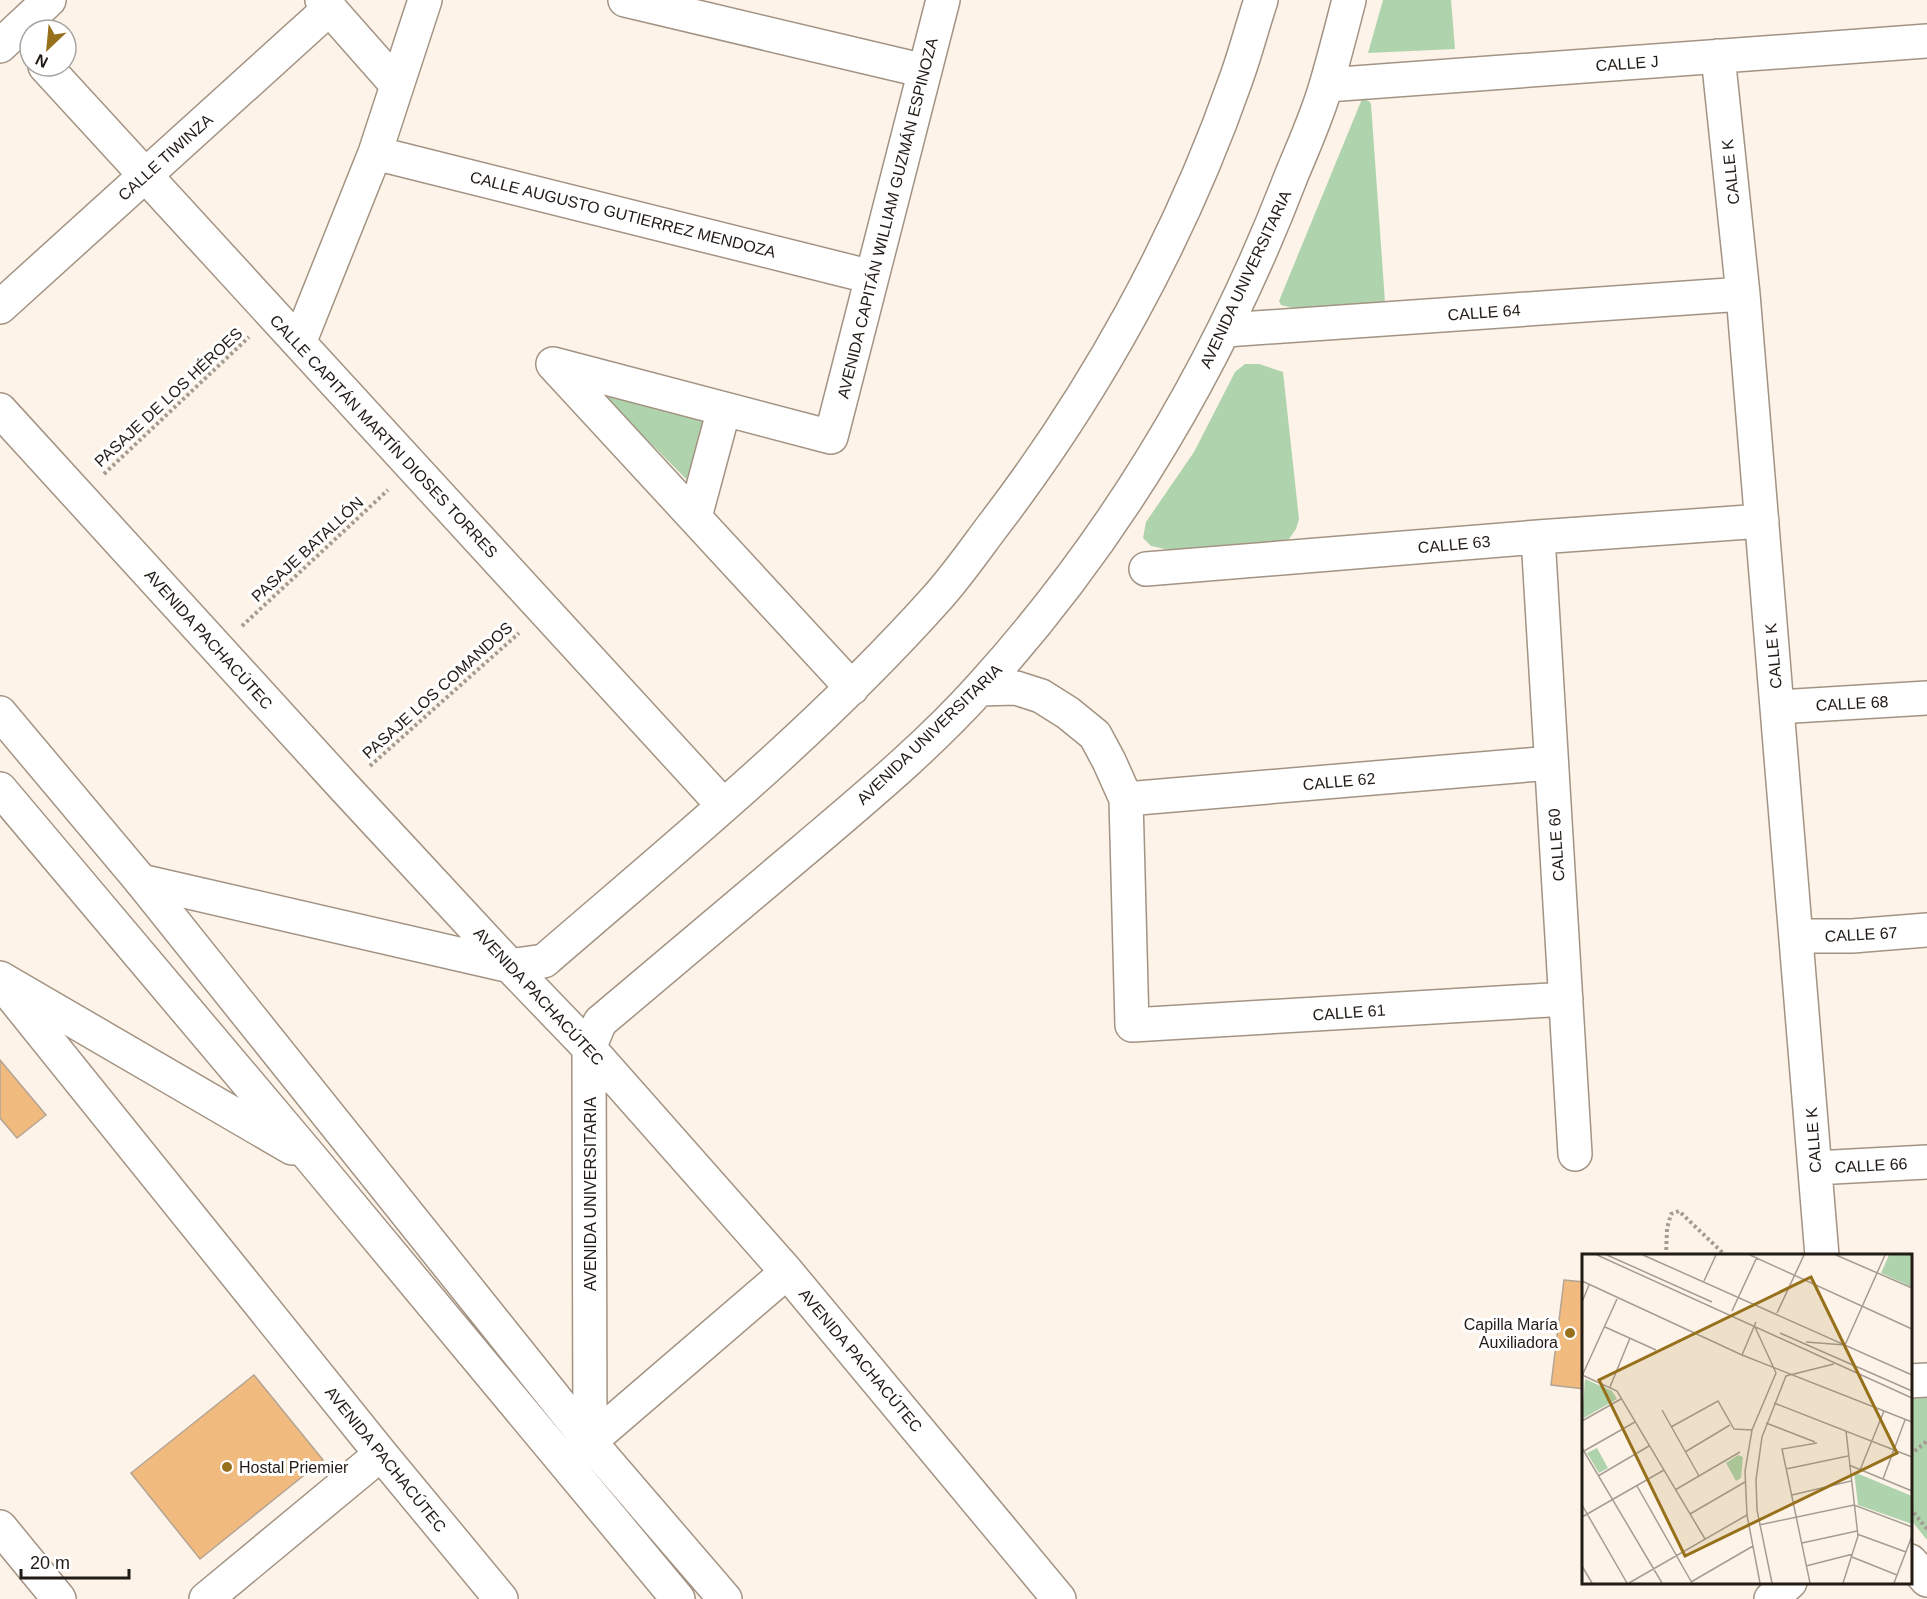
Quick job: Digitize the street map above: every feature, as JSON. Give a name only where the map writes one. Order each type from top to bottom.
[{"type":"street","points":[[11,37],[49,0]]},
{"type":"street","points":[[299,343],[375,153],[425,0]]},
{"type":"street","points":[[625,0],[925,71]]},
{"type":"street","name":"AVENIDA CAPITÁN WILLIAM GUZMÁN ESPINOZA","points":[[724,409],[831,437],[943,0]]},
{"type":"street","points":[[141,881],[510,966],[544,961],[723,805],[852,688],[938,597],[1025,484],[1074,412],[1133,310],[1185,207],[1235,82],[1261,0]]},
{"type":"street","name":"AVENIDA UNIVERSITARIA","points":[[590,1442],[590,1048],[600,1022],[888,779],[979,689],[1044,613],[1096,544],[1183,410],[1226,330],[1278,212],[1327,85],[1348,0]]},
{"type":"street","points":[[326,4],[397,85]]},
{"type":"street","name":"CALLE TIWINZA","points":[[0,307],[145,176],[326,4]]},
{"type":"street","name":"CALLE J","points":[[1327,85],[1927,41]]},
{"type":"street","name":"CALLE K","points":[[1718,56],[1743,294],[1822,1254]]},
{"type":"street","name":"CALLE CAPITÁN MARTÍN DIOSES TORRES","points":[[56,78],[723,805]]},
{"type":"street","name":"CALLE AUGUSTO GUTIERREZ MENDOZA","points":[[375,153],[872,277]]},
{"type":"street","name":"CALLE 64","points":[[1226,330],[1743,294]]},
{"type":"street","points":[[695,517],[724,409],[553,364],[852,688]]},
{"type":"street","name":"AVENIDA PACHACÚTEC","points":[[0,410],[345,788],[510,966],[590,1048],[787,1272],[1059,1599]]},
{"type":"street","name":"CALLE 63","points":[[1146,569],[1761,521]]},
{"type":"street","name":"CALLE 60","points":[[1538,537],[1575,1154]]},
{"type":"street","points":[[979,689],[1016,688],[1041,696],[1068,714],[1095,735],[1126,799]]},
{"type":"street","name":"CALLE 68","points":[[1777,707],[1927,698]]},
{"type":"street","points":[[0,712],[141,881],[590,1442],[725,1599]]},
{"type":"street","name":"CALLE 62","points":[[1126,799],[1551,763]]},
{"type":"street","points":[[0,789],[678,1599]]},
{"type":"street","name":"CALLE 61","points":[[1126,799],[1132,1025],[1566,999]]},
{"type":"street","name":"CALLE 67","points":[[1796,936],[1852,936],[1927,930]]},
{"type":"street","points":[[0,980],[312,1159]]},
{"type":"street","name":"AVENIDA PACHACÚTEC","points":[[0,980],[381,1454],[501,1599]]},
{"type":"street","name":"CALLE 66","points":[[1815,1168],[1927,1162]]},
{"type":"street","points":[[565,1463],[787,1272]]},
{"type":"street","points":[[1912,1381],[1927,1380]]},
{"type":"street","points":[[206,1599],[381,1454]]},
{"type":"street","points":[[0,1527],[59,1599]]},
{"type":"street","points":[[1912,1562],[1927,1580]]},
{"type":"street","points":[[1771,1599],[1788,1584]]},
{"type":"path","name":"PASAJE DE LOS HÉROES","points":[[79,497],[273,315]]},
{"type":"path","name":"PASAJE BATALLÓN","points":[[218,649],[413,468]]},
{"type":"path","name":"PASAJE LOS COMANDOS","points":[[345,788],[447,700],[545,610]]},
{"type":"path","points":[[1666,1254],[1667,1228],[1671,1214],[1678,1211],[1724,1254]]},
{"type":"path","points":[[1912,1454],[1927,1441]]},
{"type":"path","points":[[1912,1509],[1927,1529]]},
{"type":"green space","points":[[1383,0],[1451,0],[1455,49],[1368,53]]},
{"type":"green space","points":[[1362,99],[1371,104],[1385,302],[1293,308],[1281,305],[1279,301]]},
{"type":"green space","points":[[1245,364],[1259,364],[1283,372],[1299,519],[1296,529],[1289,539],[1278,541],[1174,551],[1151,546],[1143,538],[1146,522],[1194,452],[1235,372]]},
{"type":"green space","points":[[591,383],[709,416],[690,483]]},
{"type":"green space","points":[[1927,1395],[1927,1540],[1912,1521],[1912,1396]]},
{"type":"building","points":[[0,1060],[46,1115],[17,1138],[0,1118]]},
{"type":"building","name":"Capilla María Auxiliadora","points":[[1564,1280],[1582,1282],[1582,1389],[1551,1385]]},
{"type":"building","name":"Hostal Priemier","points":[[254,1375],[323,1460],[200,1559],[131,1473]]},
{"type":"place","name":"Capilla María Auxiliadora","points":[[1570,1333]]},
{"type":"place","name":"Hostal Priemier","points":[[227,1467]]}]
